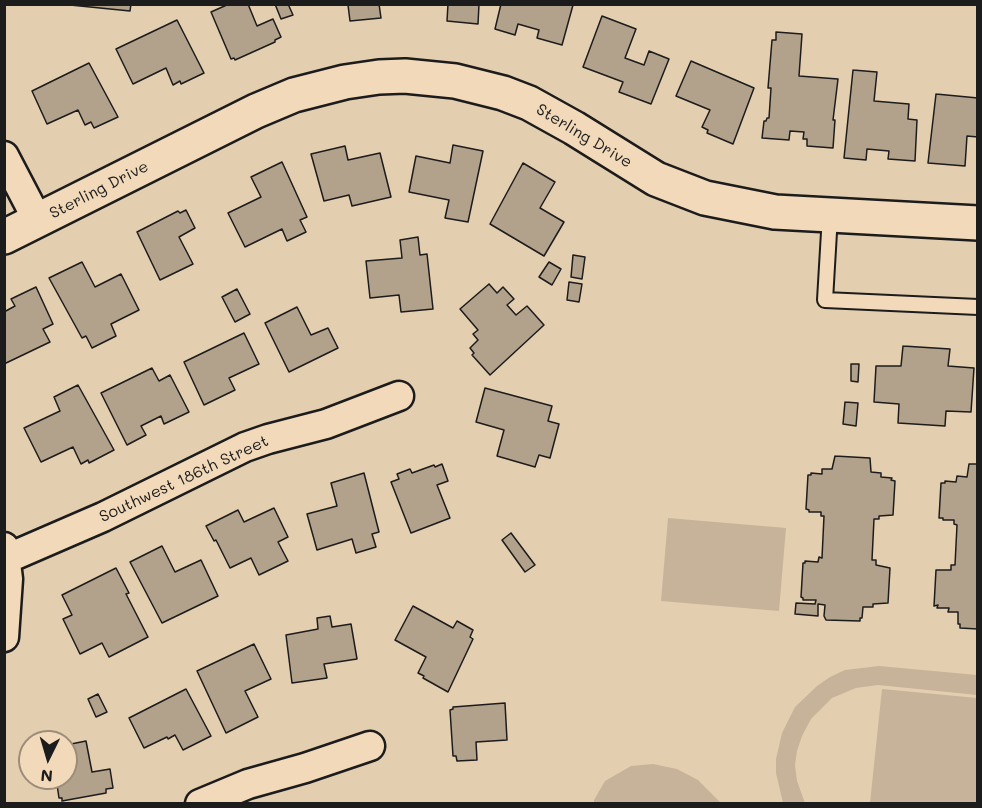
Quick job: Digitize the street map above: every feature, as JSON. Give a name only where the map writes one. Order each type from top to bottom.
[{"type":"street","name":"Sterling Drive","points":[[4,237],[256,111],[294,95],[345,82],[405,76],[431,77],[464,83],[503,93],[529,103],[567,123],[656,179],[705,198],[776,212],[978,223]]},
{"type":"street","points":[[4,156],[38,221]]},
{"type":"street","name":"Southwest 186th Street","points":[[5,553],[103,517],[245,447],[326,424],[399,396]]},
{"type":"street","points":[[4,637],[8,603],[5,553]]},
{"type":"street","points":[[200,804],[248,783],[305,768],[370,746]]},
{"type":"lane","points":[[830,214],[825,300],[978,307]]},
{"type":"shaded area","points":[[668,518],[786,528],[779,611],[661,601]]},
{"type":"shaded area","points":[[879,666],[977,675],[977,695],[878,685],[856,688],[832,698],[811,719],[797,751],[795,765],[797,781],[805,803],[783,803],[776,773],[776,759],[782,733],[795,707],[830,677],[845,670]]},
{"type":"shaded area","points":[[882,689],[977,698],[977,803],[870,803]]},
{"type":"shaded area","points":[[653,764],[677,769],[698,780],[721,803],[594,803],[605,781],[631,766]]},
{"type":"building","points":[[60,4],[131,4],[130,11]]},
{"type":"building","points":[[229,4],[248,4],[257,26],[273,19],[281,37],[235,60],[231,59],[211,12]]},
{"type":"building","points":[[275,4],[288,4],[293,15],[281,19]]},
{"type":"building","points":[[339,4],[379,4],[381,18],[350,21],[348,5]]},
{"type":"building","points":[[448,4],[479,4],[478,24],[447,21]]},
{"type":"building","points":[[501,4],[573,5],[562,45],[537,38],[539,30],[518,24],[515,35],[495,29]]},
{"type":"building","points":[[602,16],[636,29],[625,58],[644,65],[649,51],[669,59],[651,104],[619,92],[623,82],[583,67]]},
{"type":"building","points":[[177,20],[204,73],[181,84],[180,81],[173,85],[166,68],[133,84],[116,49]]},
{"type":"building","points":[[776,32],[802,34],[799,76],[838,79],[833,120],[835,120],[833,148],[807,146],[807,139],[803,139],[804,132],[790,131],[789,140],[762,138],[764,121],[769,118],[771,88],[768,88],[772,40],[776,40]]},
{"type":"building","points":[[691,61],[754,88],[733,144],[707,133],[708,130],[702,127],[710,110],[676,96]]},
{"type":"building","points":[[89,63],[118,117],[94,128],[91,122],[85,125],[78,110],[47,124],[32,91]]},
{"type":"building","points":[[853,70],[877,72],[874,101],[909,104],[908,119],[917,120],[915,161],[888,159],[889,151],[867,149],[866,160],[844,158]]},
{"type":"building","points":[[936,94],[978,98],[978,137],[967,136],[965,166],[928,163]]},
{"type":"building","points":[[453,145],[483,151],[468,222],[445,218],[449,200],[409,192],[416,156],[450,163]]},
{"type":"building","points":[[345,146],[348,160],[380,153],[391,197],[352,206],[349,195],[324,201],[311,154]]},
{"type":"building","points":[[282,162],[307,217],[300,220],[306,232],[287,241],[282,229],[245,247],[228,213],[261,197],[251,177]]},
{"type":"building","points":[[523,163],[555,182],[540,208],[564,222],[544,256],[490,224]]},
{"type":"building","points":[[186,210],[195,228],[179,237],[193,264],[160,280],[137,232],[178,211],[180,213]]},
{"type":"building","points":[[418,237],[420,255],[427,254],[433,309],[401,312],[399,295],[370,298],[366,261],[402,258],[400,240]]},
{"type":"building","points":[[573,255],[585,257],[582,279],[571,277]]},
{"type":"building","points":[[82,262],[95,287],[121,274],[139,310],[111,324],[116,336],[92,348],[86,336],[82,338],[49,278]]},
{"type":"building","points":[[549,262],[561,269],[552,285],[539,277]]},
{"type":"building","points":[[569,282],[582,284],[579,302],[567,300]]},
{"type":"building","points":[[489,284],[497,293],[503,287],[514,299],[507,305],[516,315],[527,306],[544,325],[490,375],[472,355],[474,353],[470,348],[478,340],[473,334],[478,330],[460,309]]},
{"type":"building","points":[[36,287],[53,324],[43,329],[50,342],[4,364],[4,312],[15,306],[11,299]]},
{"type":"building","points":[[237,289],[250,314],[235,322],[222,297]]},
{"type":"building","points":[[297,307],[311,335],[328,328],[338,348],[289,372],[265,323]]},
{"type":"building","points":[[244,333],[259,364],[229,378],[235,390],[204,405],[184,362]]},
{"type":"building","points":[[903,346],[950,349],[948,366],[974,368],[971,412],[946,411],[945,426],[898,423],[899,404],[874,402],[876,366],[901,366]]},
{"type":"building","points":[[851,364],[859,364],[858,382],[851,381]]},
{"type":"building","points":[[152,368],[159,381],[170,375],[189,412],[164,424],[161,416],[141,426],[146,435],[127,445],[101,393]]},
{"type":"building","points":[[78,385],[114,450],[89,463],[88,460],[81,464],[73,447],[41,462],[24,428],[60,411],[54,397]]},
{"type":"building","points":[[485,388],[552,406],[548,421],[559,424],[550,458],[539,455],[535,467],[497,456],[504,430],[476,422]]},
{"type":"building","points":[[845,402],[858,403],[856,426],[843,424]]},
{"type":"building","points":[[835,456],[870,458],[871,472],[881,473],[881,477],[892,478],[891,480],[895,481],[893,515],[879,516],[879,519],[874,519],[872,560],[876,560],[876,565],[890,568],[888,603],[863,607],[860,621],[826,620],[825,605],[818,604],[818,616],[795,614],[796,603],[815,604],[816,600],[803,600],[801,597],[803,563],[805,561],[818,562],[819,557],[822,558],[824,516],[821,516],[821,512],[809,512],[806,509],[808,475],[822,474],[822,469],[832,469]]},
{"type":"building","points":[[442,464],[448,481],[437,485],[450,518],[411,533],[391,482],[399,479],[397,474],[410,469],[412,473]]},
{"type":"building","points":[[969,464],[978,464],[978,629],[960,628],[958,612],[948,612],[949,608],[934,606],[936,570],[951,570],[951,565],[955,565],[957,525],[954,524],[954,520],[939,518],[941,483],[956,482],[957,476],[967,477]]},
{"type":"building","points":[[364,473],[379,532],[372,534],[376,547],[356,553],[352,539],[317,550],[307,514],[337,506],[331,483]]},
{"type":"building","points":[[274,508],[288,537],[278,542],[288,561],[259,575],[251,558],[230,568],[206,526],[238,510],[244,522]]},
{"type":"building","points":[[511,533],[535,565],[525,572],[502,540]]},
{"type":"building","points":[[162,546],[175,572],[201,560],[218,596],[162,623],[130,562]]},
{"type":"building","points":[[116,568],[129,593],[126,594],[148,637],[109,657],[102,643],[80,654],[63,619],[72,615],[62,595]]},
{"type":"building","points":[[413,606],[453,628],[457,621],[473,630],[470,637],[473,639],[448,692],[418,673],[426,657],[395,640]]},
{"type":"building","points":[[330,616],[332,627],[351,624],[357,659],[324,664],[327,678],[292,683],[286,635],[318,629],[317,618]]},
{"type":"building","points":[[254,644],[271,679],[245,691],[258,717],[226,733],[197,671]]},
{"type":"building","points":[[186,689],[211,736],[183,750],[175,735],[144,748],[129,718]]},
{"type":"building","points":[[98,694],[107,712],[96,717],[88,699]]},
{"type":"building","points":[[505,703],[507,740],[476,742],[477,760],[457,761],[456,756],[453,756],[450,710],[453,707]]},
{"type":"building","points":[[86,741],[92,772],[110,769],[113,788],[106,789],[106,793],[62,801],[58,790],[78,790],[78,743]]}]
